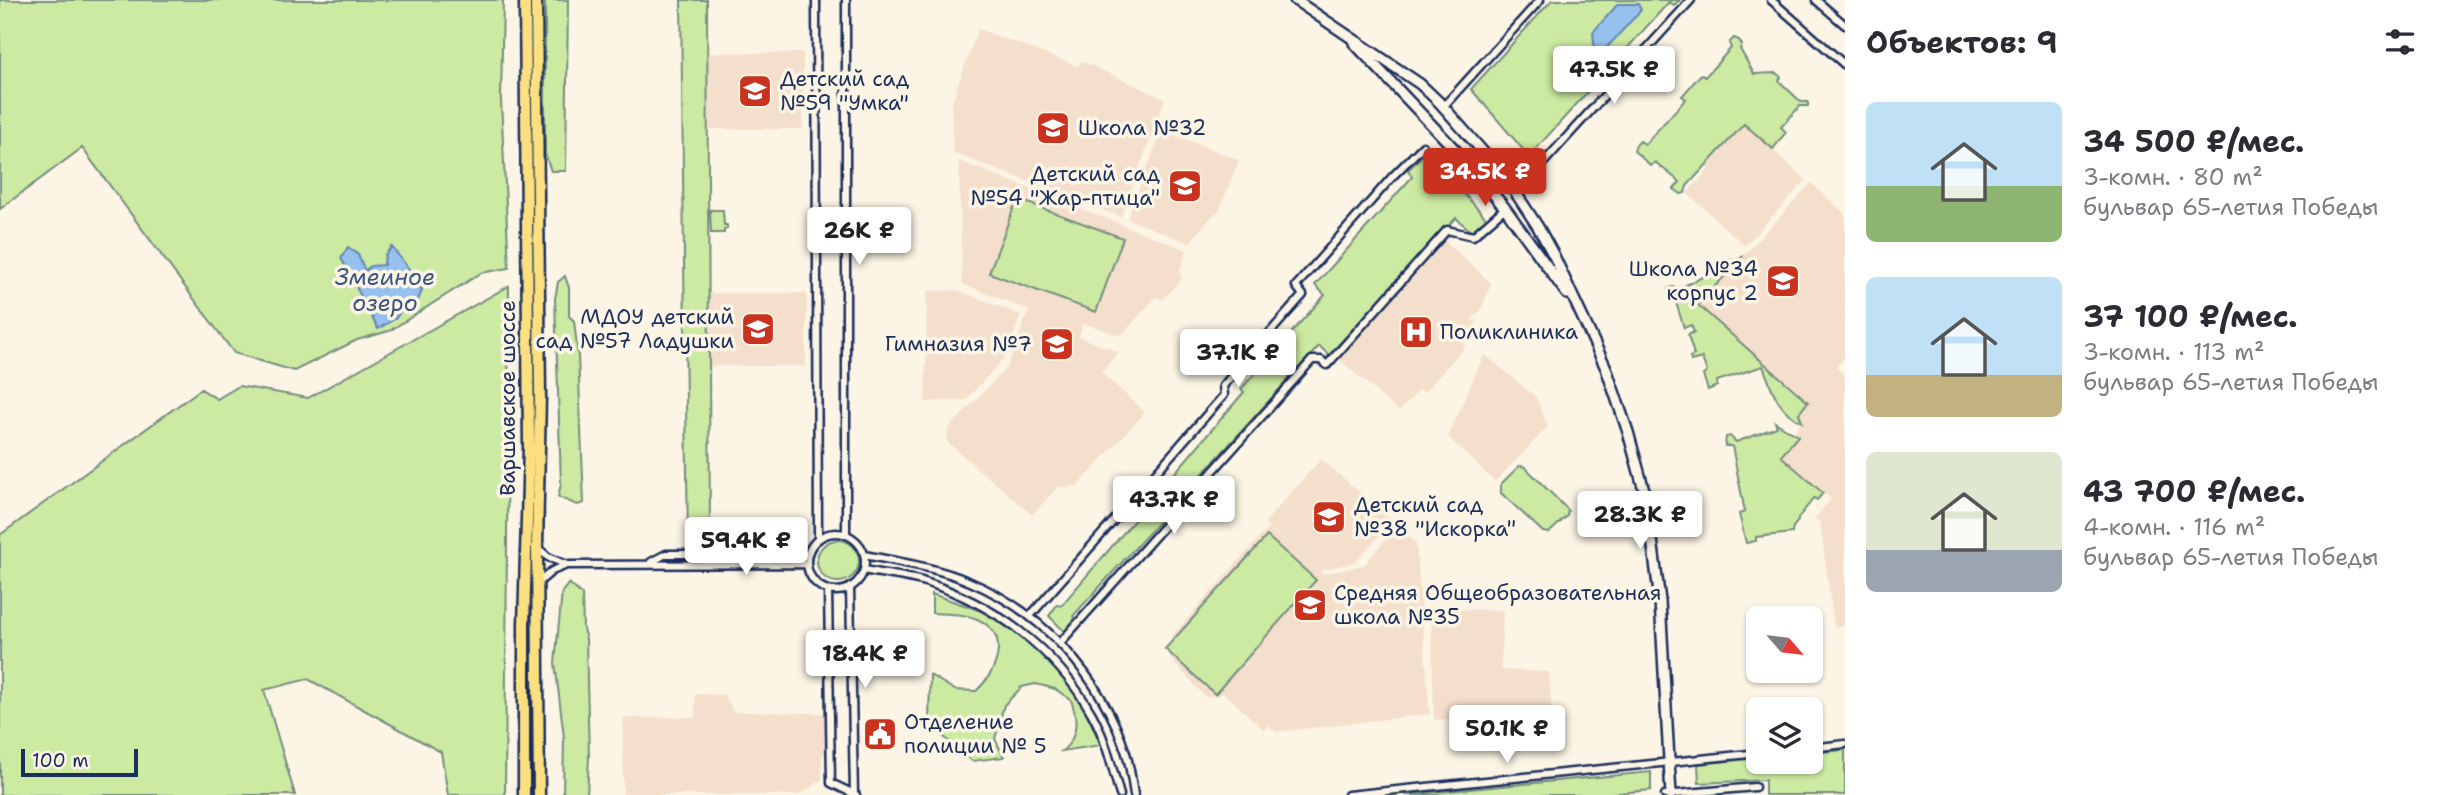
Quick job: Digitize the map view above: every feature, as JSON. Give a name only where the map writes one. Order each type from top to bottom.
[{"type":"main road","name":"Варшавское шоссе","points":[[524,0],[529,447],[524,613],[524,795]]},
{"type":"main road","name":"Варшавское шоссе","points":[[536,0],[540,396],[537,547],[539,795]]},
{"type":"main road","points":[[1296,0],[1420,83],[1479,145],[1538,227],[1580,312],[1606,368],[1626,425],[1647,501],[1660,601],[1671,795]]},
{"type":"main road","points":[[1344,33],[1463,158],[1505,208],[1580,312]]},
{"type":"main road","points":[[1403,95],[1409,88],[1420,83]]},
{"type":"main road","points":[[1526,237],[1535,236],[1538,227]]},
{"type":"street","points":[[816,0],[818,538],[808,554],[807,564],[814,582],[828,590],[841,591],[856,583],[864,570],[864,555],[858,542],[846,534],[827,534],[818,538]]},
{"type":"street","points":[[846,0],[846,534]]},
{"type":"street","points":[[1443,107],[1540,0]]},
{"type":"street","points":[[1516,193],[1691,0]]},
{"type":"street","points":[[1771,0],[1845,65]]},
{"type":"street","points":[[1816,0],[1845,25]]},
{"type":"street","points":[[1030,616],[1224,394],[1223,386],[1303,295],[1296,286],[1423,146]]},
{"type":"street","points":[[1060,643],[1312,360],[1321,360],[1327,365],[1447,230],[1473,236],[1505,208]]},
{"type":"street","points":[[818,234],[846,233]]},
{"type":"street","points":[[537,547],[548,557],[567,565]]},
{"type":"street","points":[[648,564],[666,554],[808,554]]},
{"type":"street","points":[[685,563],[686,554]]},
{"type":"street","points":[[864,555],[930,568],[969,581],[1030,616],[1060,643],[1099,691],[1127,754],[1134,795]]},
{"type":"street","points":[[537,584],[556,569],[567,565],[807,564]]},
{"type":"street","points":[[864,570],[920,581],[958,594],[994,612],[1038,645],[1069,680],[1092,714],[1119,795]]},
{"type":"street","points":[[828,590],[831,783],[855,794],[850,587]]},
{"type":"street","points":[[994,612],[1002,598]]},
{"type":"street","points":[[1069,680],[1082,668]]},
{"type":"street","points":[[1823,747],[1845,744]]},
{"type":"street","points":[[1348,795],[1395,793],[1746,754]]},
{"type":"street","points":[[1665,795],[1755,787]]},
{"type":"shaded area","name":"Школа №32","points":[[978,29],[1078,66],[1082,61],[1165,99],[1121,217],[953,153],[951,104]]},
{"type":"shaded area","name":"Детский сад №59 \"Умка\"","points":[[706,53],[803,53],[803,129],[706,129]]},
{"type":"shaded area","points":[[1745,124],[1806,180],[1745,246],[1687,193],[1709,169],[1706,166]]},
{"type":"shaded area","name":"Детский сад №54 \"Жар-птица\"","points":[[1162,130],[1239,160],[1219,211],[1189,243],[1127,219]]},
{"type":"shaded area","name":"Гимназия №7","points":[[959,161],[1187,250],[1180,271],[1182,279],[1162,300],[1156,297],[1121,336],[1083,323],[1079,337],[1119,352],[1101,372],[1145,412],[1078,486],[1058,487],[1032,515],[947,442],[948,429],[1007,367],[1029,310],[962,284]]},
{"type":"shaded area","name":"Школа №34 корпус 2","points":[[1811,183],[1845,214],[1845,357],[1836,367],[1845,376],[1845,625],[1834,627],[1820,523],[1815,518],[1831,499],[1781,456],[1798,436],[1793,432],[1802,422],[1799,413],[1807,402],[1698,305]]},
{"type":"shaded area","name":"Поликлиника","points":[[1445,241],[1491,283],[1481,310],[1472,319],[1477,323],[1461,341],[1466,346],[1424,392],[1420,389],[1399,412],[1339,359]]},
{"type":"shaded area","points":[[957,290],[1021,315],[1005,357],[966,400],[925,402],[927,291]]},
{"type":"shaded area","name":"МДОУ детский сад №57 Ладушки","points":[[710,293],[807,293],[806,366],[710,366]]},
{"type":"shaded area","points":[[1484,354],[1536,397],[1548,427],[1495,482],[1448,437]]},
{"type":"shaded area","name":"Средняя Общеобразовательная школа №35","points":[[1321,459],[1393,521],[1355,562],[1319,571],[1323,574],[1364,565],[1397,526],[1416,543],[1430,714],[1276,732],[1268,725],[1264,730],[1224,693],[1206,698],[1170,658],[1171,637],[1268,528],[1286,543],[1264,523]]},
{"type":"shaded area","points":[[1431,609],[1503,610],[1501,670],[1549,672],[1552,713],[1434,720]]},
{"type":"shaded area","points":[[695,694],[724,695],[734,712],[826,713],[826,751],[822,756],[822,780],[799,795],[623,795],[623,718],[695,717]]},
{"type":"green space","points":[[0,0],[503,0],[501,100],[509,268],[481,273],[389,331],[357,340],[294,371],[234,353],[82,148],[0,209]],"holes":[[[348,247],[358,255],[364,270]],[[391,247],[406,275],[417,279],[422,290],[418,300],[406,303],[396,318],[364,271],[371,266],[384,266],[385,255]]]},
{"type":"green space","points":[[545,0],[568,0],[566,171],[551,171],[545,154]]},
{"type":"green space","points":[[681,0],[707,0],[710,536],[694,537],[694,542],[688,542]]},
{"type":"green space","points":[[1552,0],[1680,0],[1674,5],[1669,2],[1534,151],[1538,156],[1532,160],[1471,89]]},
{"type":"green space","points":[[1734,38],[1742,45],[1740,49],[1754,74],[1776,73],[1781,77],[1779,81],[1801,102],[1808,102],[1808,106],[1800,106],[1781,127],[1786,132],[1773,149],[1744,124],[1687,186],[1685,193],[1681,194],[1674,189],[1680,182],[1655,162],[1651,166],[1634,151],[1636,145],[1640,141],[1645,144],[1686,99],[1682,96],[1701,74],[1705,77],[1731,48],[1729,43]]},
{"type":"green space","points":[[1426,152],[1488,220],[1475,235],[1456,218],[1329,355],[1319,346],[1073,616],[1076,620],[1065,632],[1049,616],[1057,605],[1061,606],[1244,392],[1241,389],[1325,295],[1315,285],[1412,177],[1408,170]]},
{"type":"green space","points":[[1017,199],[1123,238],[1096,312],[989,273]]},
{"type":"green space","points":[[710,210],[723,210],[724,225],[727,225],[724,233],[711,233]]},
{"type":"green space","points":[[1742,257],[1698,305],[1808,402],[1799,413],[1802,422],[1781,406],[1763,366],[1717,381],[1717,386],[1708,390],[1703,375],[1707,372],[1702,358],[1691,361],[1690,357],[1694,355],[1688,335],[1694,332],[1691,325],[1684,328],[1673,293],[1669,293],[1668,289],[1680,288],[1717,270],[1715,263]]},
{"type":"green space","points":[[565,276],[569,288],[569,316],[574,321],[578,355],[584,503],[577,505],[558,497],[561,484],[555,299],[558,282]]},
{"type":"green space","points":[[509,286],[505,795],[448,795],[441,752],[308,679],[264,690],[295,795],[0,795],[0,535],[201,389],[217,399],[239,386],[308,398]]},
{"type":"green space","points":[[1775,422],[1798,436],[1781,456],[1823,493],[1817,500],[1814,498],[1798,518],[1792,533],[1756,537],[1756,541],[1746,543],[1739,514],[1745,512],[1732,446],[1725,446],[1726,437],[1730,436],[1736,442],[1777,427]]},
{"type":"green space","points":[[1519,466],[1525,467],[1568,510],[1567,516],[1549,533],[1543,532],[1501,493],[1501,484]]},
{"type":"green space","points":[[1267,536],[1316,580],[1215,694],[1165,649]]},
{"type":"green space","points":[[838,540],[853,546],[859,561],[853,576],[838,582],[823,576],[817,561],[823,546]]},
{"type":"green space","points":[[569,583],[582,595],[586,639],[589,757],[587,795],[563,795],[564,737],[555,663],[562,592]]},
{"type":"green space","points":[[932,594],[996,616],[1038,650],[1068,684],[1085,709],[1101,745],[1062,751],[1074,734],[1075,714],[1071,700],[1055,689],[1035,684],[1022,687],[1004,705],[995,739],[1004,757],[972,761],[929,724],[930,675],[955,690],[976,691],[994,666],[998,646],[996,636],[990,628],[976,618],[932,613]]},
{"type":"green space","points":[[1845,750],[1845,795],[1765,795],[1765,780],[1699,783],[1698,764],[1746,759],[1746,774],[1823,774],[1823,752]]},
{"type":"green space","points":[[1651,772],[1651,790],[1597,795],[1405,795]]},
{"type":"water","points":[[1618,4],[1638,4],[1641,10],[1601,54],[1597,54],[1593,32]]},
{"type":"water","name":"Змеиное озеро","points":[[348,247],[358,255],[365,271],[371,266],[384,265],[385,255],[392,247],[409,269],[406,275],[417,279],[422,290],[418,300],[406,303],[396,318],[378,329],[341,258]]},
{"type":"place","name":"Детский сад №59 \"Умка\"","points":[[755,91]]},
{"type":"place","name":"Школа №32","points":[[1053,128]]},
{"type":"place","name":"Детский сад №54 \"Жар-птица\"","points":[[1185,186]]},
{"type":"place","name":"Школа №34 корпус 2","points":[[1783,281]]},
{"type":"place","name":"МДОУ детский сад №57 Ладушки","points":[[758,329]]},
{"type":"place","name":"Поликлиника","points":[[1416,332]]},
{"type":"place","name":"Гимназия №7","points":[[1057,344]]},
{"type":"place","name":"Детский сад №38 \"Искорка\"","points":[[1329,517]]},
{"type":"place","name":"Средняя Общеобразовательная школа №35","points":[[1310,605]]},
{"type":"place","name":"Отделение полиции № 5","points":[[880,734]]}]
